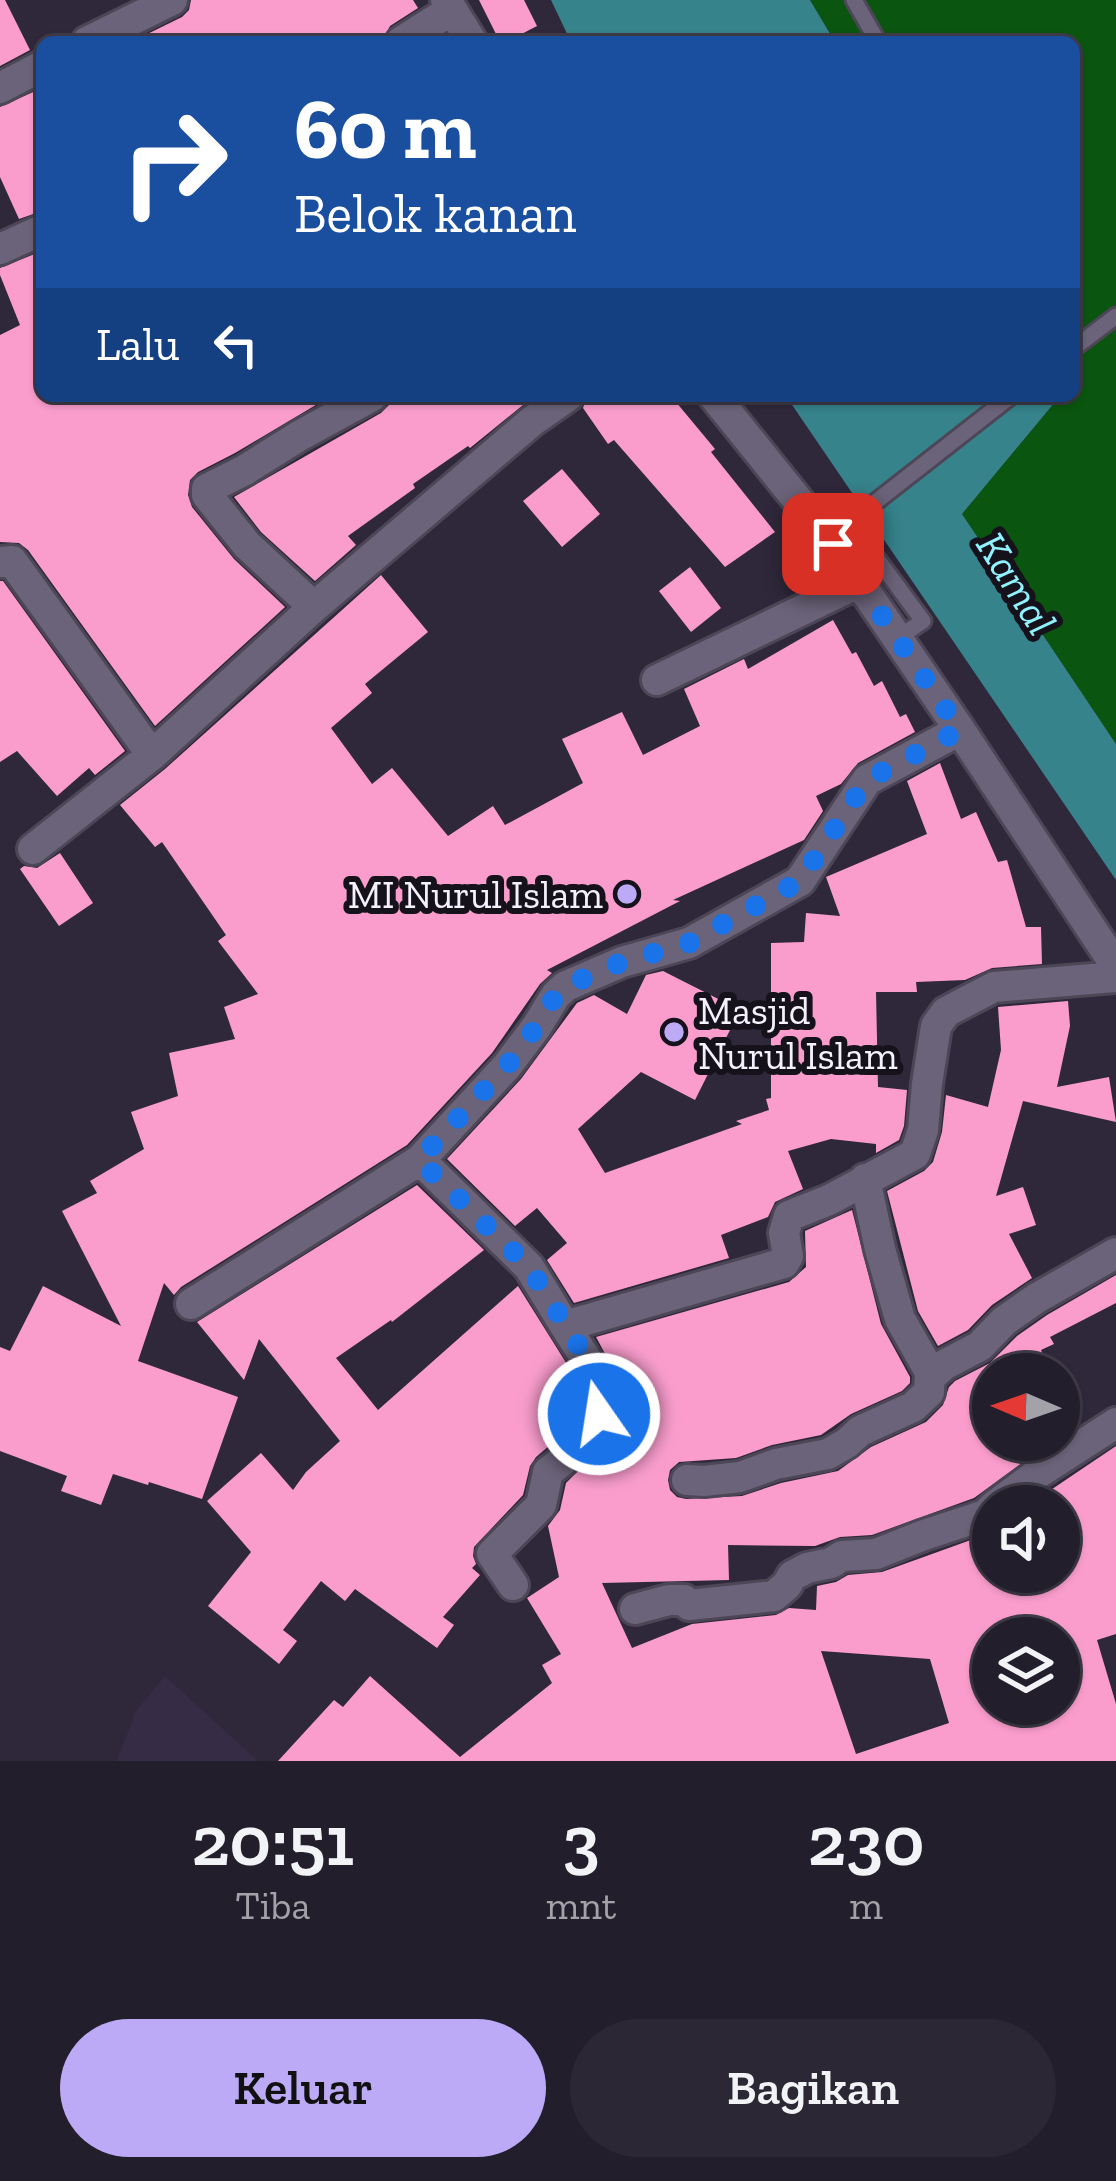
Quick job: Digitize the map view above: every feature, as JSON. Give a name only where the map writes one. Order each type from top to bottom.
[{"type":"street","points":[[99,36],[172,0]]},
{"type":"street","points":[[409,36],[449,5],[468,36]]},
{"type":"street","points":[[0,88],[36,69]]},
{"type":"street","points":[[0,250],[36,233]]},
{"type":"street","points":[[314,607],[247,545],[207,489],[361,402]]},
{"type":"street","points":[[33,849],[152,755],[314,607],[559,402]]},
{"type":"street","points":[[719,402],[833,544],[1116,966]]},
{"type":"street","points":[[0,562],[13,561],[152,755]]},
{"type":"street","points":[[657,680],[858,583]]},
{"type":"street","points":[[191,1304],[419,1160],[507,1066],[566,986],[622,962],[689,943],[800,881],[867,780],[960,730]]},
{"type":"street","points":[[565,1326],[784,1263],[789,1216],[915,1154],[921,1143],[936,1026],[946,1012],[994,987],[1116,976]]},
{"type":"street","points":[[419,1160],[529,1267],[599,1378],[599,1414],[574,1435],[566,1458],[548,1472],[541,1505],[492,1554],[513,1585]]},
{"type":"street","points":[[687,1480],[740,1477],[828,1454],[860,1431],[913,1407],[929,1392],[930,1372],[900,1319],[865,1179]]},
{"type":"street","points":[[930,1372],[980,1346],[1004,1321],[1116,1252]]},
{"type":"street","points":[[1023,1485],[1116,1423]]},
{"type":"street","points":[[635,1609],[669,1600],[685,1600],[689,1605],[774,1596],[792,1576],[807,1568],[842,1556],[876,1554],[972,1519]]},
{"type":"lane","points":[[854,0],[875,36]]},
{"type":"lane","points":[[1080,343],[1116,316]]},
{"type":"lane","points":[[898,638],[922,621],[850,522],[1003,402]]},
{"type":"shaded area","points":[[551,0],[810,0],[831,36],[568,36]]},
{"type":"shaded area","points":[[790,402],[1055,402],[962,514],[1116,744],[1116,880]]},
{"type":"shaded area","points":[[165,1676],[258,1761],[117,1761],[136,1711]]},
{"type":"green space","points":[[810,0],[1116,0],[1116,744],[962,514],[1055,402],[1080,402],[1080,36],[831,36]]},
{"type":"building","points":[[0,0],[5,0],[30,50],[0,66]]},
{"type":"building","points":[[191,0],[413,0],[418,8],[390,26],[385,36],[143,36],[189,10]]},
{"type":"building","points":[[479,0],[524,0],[537,26],[518,36],[497,36]]},
{"type":"building","points":[[36,91],[36,213],[19,219],[0,177],[0,107]]},
{"type":"building","points":[[36,253],[36,402],[321,402],[190,480],[192,507],[234,559],[285,607],[155,726],[28,550],[19,543],[0,542],[0,335],[20,325],[0,268]]},
{"type":"building","points":[[527,402],[348,536],[356,545],[315,581],[261,532],[234,497],[389,405]]},
{"type":"building","points":[[585,402],[676,402],[775,532],[725,567],[614,440],[608,444],[583,408]]},
{"type":"building","points":[[562,469],[600,514],[562,547],[523,501]]},
{"type":"building","points":[[690,567],[721,608],[691,632],[659,591]]},
{"type":"building","points":[[381,575],[428,632],[365,684],[372,693],[331,728],[372,784],[392,768],[448,836],[493,806],[505,825],[583,783],[562,739],[622,712],[643,755],[700,726],[684,689],[744,659],[748,669],[833,620],[874,686],[882,681],[900,717],[906,714],[915,732],[858,763],[841,784],[816,796],[823,811],[804,840],[673,900],[680,901],[547,970],[552,973],[492,1053],[407,1145],[174,1295],[164,1283],[138,1361],[238,1397],[202,1499],[113,1474],[101,1505],[61,1491],[67,1476],[0,1451],[0,1347],[10,1351],[43,1286],[121,1326],[62,1211],[97,1193],[90,1181],[144,1149],[131,1112],[178,1096],[169,1053],[235,1039],[224,1007],[258,994],[218,941],[226,935],[162,842],[155,847],[120,805]]},
{"type":"building","points":[[0,581],[125,751],[95,775],[89,768],[57,796],[17,751],[0,762]]},
{"type":"building","points":[[940,763],[961,819],[976,812],[998,862],[1007,860],[1026,927],[1041,927],[1042,964],[992,968],[965,980],[916,982],[917,992],[876,992],[878,1087],[907,1090],[899,1140],[876,1153],[876,1144],[831,1139],[788,1151],[803,1189],[775,1202],[768,1217],[721,1235],[729,1258],[574,1303],[547,1260],[567,1243],[537,1208],[515,1226],[447,1159],[521,1079],[577,1003],[594,995],[627,1014],[646,975],[663,971],[740,1010],[695,1100],[641,1072],[578,1129],[605,1173],[769,1110],[771,943],[804,942],[806,913],[840,916],[826,877],[927,834],[907,781]]},
{"type":"building","points":[[60,853],[93,903],[59,926],[20,869],[37,868]]},
{"type":"building","points":[[1068,1001],[1070,1026],[1057,1087],[1109,1077],[1116,1122],[1023,1101],[996,1196],[1023,1187],[1036,1225],[1009,1234],[1032,1278],[992,1305],[968,1330],[938,1346],[918,1311],[887,1191],[933,1162],[946,1095],[988,1107],[1001,1050],[998,1007]]},
{"type":"building","points":[[417,1185],[484,1250],[392,1322],[336,1358],[378,1410],[518,1286],[580,1385],[580,1405],[560,1421],[549,1446],[530,1466],[523,1495],[474,1547],[476,1564],[472,1568],[480,1575],[443,1617],[454,1625],[437,1648],[355,1589],[345,1601],[321,1581],[283,1630],[297,1641],[279,1664],[208,1606],[251,1552],[207,1501],[261,1453],[293,1490],[340,1441],[259,1339],[244,1380],[197,1322]]},
{"type":"building","points":[[852,1210],[881,1324],[910,1383],[821,1435],[736,1458],[679,1462],[668,1480],[677,1497],[742,1496],[838,1471],[871,1447],[926,1422],[943,1405],[949,1387],[972,1372],[972,1461],[1025,1461],[992,1485],[972,1485],[972,1499],[872,1535],[840,1537],[815,1546],[728,1545],[729,1580],[602,1583],[632,1648],[692,1624],[776,1615],[789,1608],[816,1610],[817,1586],[848,1575],[882,1572],[972,1540],[972,1593],[1080,1593],[1080,1485],[1058,1485],[1116,1446],[1116,1634],[1097,1640],[1116,1704],[1116,1761],[278,1761],[334,1700],[343,1707],[370,1676],[460,1757],[552,1683],[542,1665],[561,1654],[527,1598],[559,1577],[548,1526],[560,1510],[566,1483],[584,1465],[590,1446],[617,1421],[618,1378],[596,1337],[789,1282],[806,1267],[805,1231]],"holes":[[[821,1651],[930,1659],[949,1723],[856,1754]]]},
{"type":"building","points":[[1116,1275],[1116,1303],[1050,1337],[1054,1344],[1041,1350],[1000,1353],[1047,1315]]},
{"type":"place","name":"MI Nurul Islam","points":[[627,894]]},
{"type":"place","name":"Masjid Nurul Islam","points":[[674,1032]]},
{"type":"route","points":[[599,1414],[599,1378],[529,1267],[419,1160],[507,1066],[566,986],[622,962],[689,943],[800,881],[871,776],[960,730],[833,544]]},
{"type":"water label","name":"Kamal","points":[[1017,583]]}]
